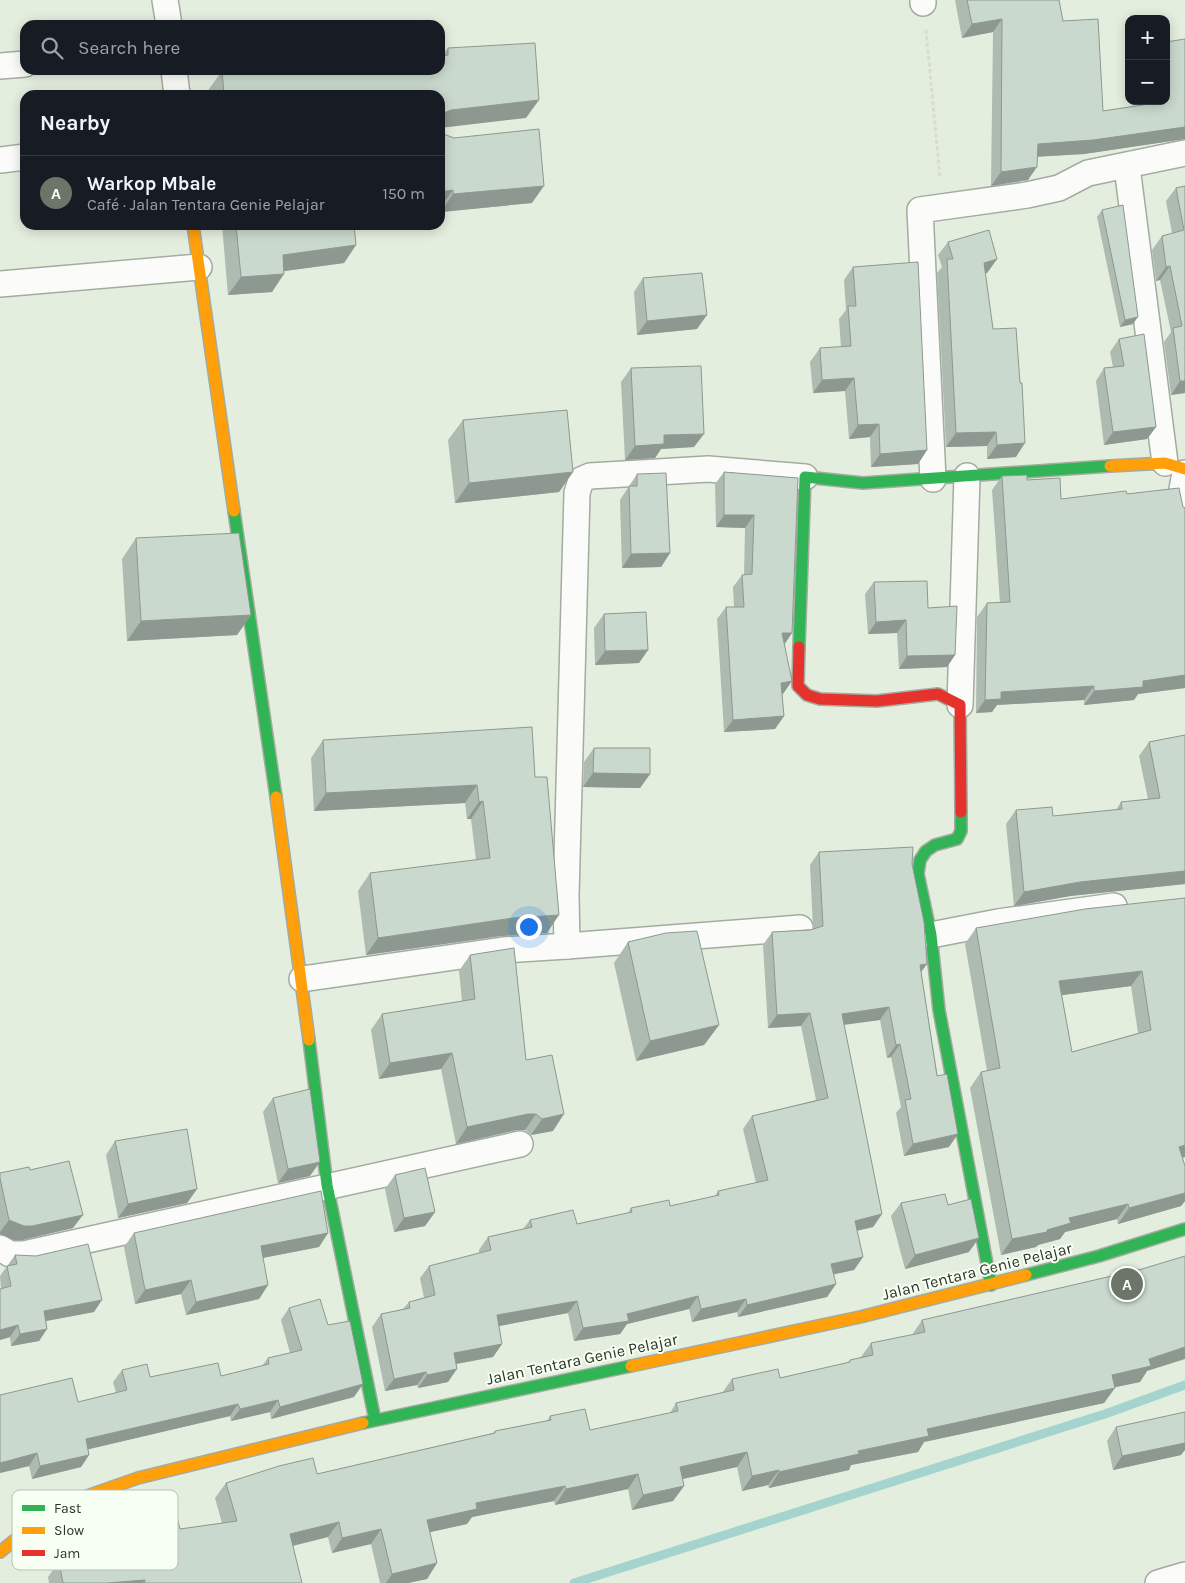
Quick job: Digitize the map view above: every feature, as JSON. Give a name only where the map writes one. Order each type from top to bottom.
[{"type":"street","points":[[165,0],[168,20]]},
{"type":"street","points":[[0,66],[20,64]]},
{"type":"street","points":[[175,75],[176,90]]},
{"type":"street","points":[[933,479],[920,210],[1059,188],[1088,174],[1185,153]]},
{"type":"street","points":[[0,160],[20,158]]},
{"type":"street","points":[[1127,167],[1185,512]]},
{"type":"street","points":[[194,230],[302,979],[326,1185],[375,1420]]},
{"type":"street","points":[[0,284],[199,267]]},
{"type":"street","points":[[567,946],[566,896],[577,493],[581,480],[590,476],[708,469],[863,483],[967,476],[1178,469]]},
{"type":"street","points":[[967,476],[960,705],[961,831],[957,839],[935,845],[920,860],[918,874],[931,935],[940,1010],[991,1285]]},
{"type":"street","points":[[805,477],[798,686],[807,695],[820,700],[877,701],[938,694],[960,705]]},
{"type":"street","points":[[931,935],[1072,910],[1137,904]]},
{"type":"street","points":[[302,979],[503,950],[800,928]]},
{"type":"street","points":[[0,1248],[10,1254],[24,1254],[326,1185],[520,1144]]},
{"type":"street","name":"Jalan Tentara Genie Pelajar","points":[[104,1490],[138,1478],[375,1420],[850,1319],[991,1285],[1099,1256],[1185,1229]]},
{"type":"street","name":"Jalan Tentara Genie Pelajar","points":[[0,1552],[12,1542]]},
{"type":"street","points":[[1158,1583],[1185,1575]]},
{"type":"path","points":[[923,1],[944,206]]},
{"type":"building","points":[[967,0],[1059,0],[1063,21],[1098,19],[1103,111],[1142,105],[1170,105],[1170,41],[1185,39],[1185,127],[1093,140],[1038,144],[1037,167],[1001,172],[1002,19],[972,24]]},
{"type":"building","points":[[535,43],[539,100],[451,110],[445,113],[445,90],[224,90],[222,75],[445,75],[445,55],[448,55],[448,48]]},
{"type":"building","points":[[539,129],[544,186],[453,194],[453,190],[445,191],[445,135],[454,138]]},
{"type":"building","points":[[1185,186],[1185,381],[1180,381],[1173,328],[1182,326],[1170,266],[1166,267],[1162,236],[1184,230],[1176,188]]},
{"type":"building","points":[[1123,205],[1138,317],[1125,320],[1102,210]]},
{"type":"building","points":[[236,230],[354,230],[356,245],[283,255],[284,274],[241,277]]},
{"type":"building","points":[[989,230],[997,259],[984,263],[993,329],[1016,328],[1020,383],[1022,383],[1025,443],[997,445],[996,432],[956,433],[947,259],[953,259],[948,242]]},
{"type":"building","points":[[918,262],[927,450],[880,454],[879,424],[858,425],[854,378],[822,380],[820,348],[851,346],[848,306],[856,306],[853,267]]},
{"type":"building","points":[[702,273],[707,315],[647,321],[643,278]]},
{"type":"building","points":[[1144,334],[1156,427],[1113,432],[1104,368],[1124,366],[1119,339]]},
{"type":"building","points":[[701,366],[704,434],[664,435],[664,444],[635,446],[631,368]]},
{"type":"building","points":[[567,410],[573,472],[469,483],[463,420]]},
{"type":"building","points":[[724,472],[798,478],[792,633],[782,633],[792,681],[781,683],[784,716],[733,720],[726,607],[744,607],[742,575],[752,574],[754,515],[724,515]]},
{"type":"building","points":[[666,473],[670,553],[631,554],[629,486],[637,486],[637,474]]},
{"type":"building","points":[[1027,475],[1027,480],[1060,478],[1061,499],[1126,491],[1127,494],[1179,488],[1183,507],[1185,508],[1185,675],[1143,681],[1143,687],[1094,691],[1094,686],[1001,692],[1001,699],[985,700],[987,603],[1010,602],[1002,476]]},
{"type":"building","points":[[239,533],[251,615],[141,621],[136,538]]},
{"type":"building","points":[[927,581],[928,608],[957,606],[955,655],[907,656],[906,620],[876,622],[874,582]]},
{"type":"building","points":[[646,612],[648,650],[605,651],[604,614]]},
{"type":"building","points":[[532,727],[535,777],[547,777],[559,915],[513,918],[378,938],[370,873],[490,858],[483,801],[479,802],[477,785],[326,793],[323,740]]},
{"type":"building","points":[[1185,735],[1185,871],[1080,882],[1024,892],[1016,810],[1052,807],[1053,816],[1122,809],[1121,802],[1160,798],[1149,742]]},
{"type":"building","points":[[594,748],[650,748],[650,774],[593,773]]},
{"type":"building","points":[[913,847],[912,864],[924,922],[927,964],[920,965],[937,1076],[947,1074],[958,1134],[913,1144],[905,1100],[911,1099],[900,1044],[896,1045],[889,1007],[842,1014],[882,1214],[855,1221],[863,1257],[831,1264],[836,1284],[747,1305],[746,1299],[701,1309],[698,1296],[627,1314],[629,1321],[583,1328],[577,1301],[497,1315],[502,1344],[454,1353],[457,1369],[427,1375],[426,1372],[394,1379],[381,1314],[410,1308],[409,1302],[435,1295],[429,1266],[491,1250],[488,1237],[532,1227],[530,1220],[573,1210],[577,1224],[632,1212],[631,1208],[669,1200],[670,1206],[719,1195],[718,1191],[768,1180],[752,1116],[828,1098],[810,1013],[777,1015],[772,932],[810,930],[823,926],[819,852]]},
{"type":"building","points":[[1185,898],[1185,1145],[1179,1147],[1185,1166],[1185,1193],[1129,1208],[1128,1204],[1069,1218],[1071,1223],[1047,1230],[1047,1232],[1012,1239],[981,1072],[1000,1068],[976,928],[1085,909]],"holes":[[[1142,971],[1151,1030],[1072,1052],[1059,981]]]},
{"type":"building","points":[[697,931],[719,1025],[650,1041],[628,942],[666,933]]},
{"type":"building","points":[[514,948],[526,1060],[552,1055],[564,1114],[542,1119],[536,1114],[528,1114],[467,1127],[452,1053],[390,1063],[382,1014],[475,999],[470,955]]},
{"type":"building","points":[[310,1089],[320,1162],[288,1169],[273,1098]]},
{"type":"building","points":[[187,1129],[197,1189],[128,1204],[115,1141]]},
{"type":"building","points":[[69,1161],[83,1215],[32,1226],[24,1226],[9,1220],[0,1173],[29,1167],[30,1170]]},
{"type":"building","points":[[425,1168],[435,1212],[404,1218],[395,1175]]},
{"type":"building","points":[[321,1191],[328,1233],[261,1246],[268,1285],[196,1302],[191,1280],[145,1290],[134,1233]]},
{"type":"building","points":[[945,1194],[948,1205],[971,1199],[979,1238],[915,1255],[901,1203]]},
{"type":"building","points":[[88,1244],[102,1300],[44,1311],[47,1329],[20,1334],[18,1325],[0,1330],[0,1289],[11,1286],[7,1266],[17,1264],[15,1255],[36,1256]]},
{"type":"building","points":[[1185,1256],[1185,1347],[1149,1359],[1151,1366],[1112,1375],[1115,1388],[927,1429],[929,1436],[858,1451],[859,1454],[779,1472],[779,1470],[752,1476],[747,1452],[680,1467],[684,1486],[643,1495],[638,1474],[566,1489],[565,1486],[476,1503],[477,1509],[427,1520],[437,1563],[392,1574],[381,1529],[342,1538],[339,1522],[290,1534],[302,1583],[145,1583],[145,1580],[107,1583],[63,1583],[61,1570],[178,1570],[178,1521],[180,1529],[237,1521],[226,1483],[279,1466],[313,1458],[317,1474],[495,1433],[495,1431],[551,1420],[550,1416],[585,1409],[590,1430],[678,1411],[676,1403],[734,1390],[732,1379],[778,1369],[780,1378],[873,1355],[871,1343],[925,1332],[922,1320],[1142,1269]]},
{"type":"building","points":[[320,1299],[328,1325],[350,1321],[363,1384],[280,1407],[278,1400],[240,1409],[238,1404],[86,1439],[89,1455],[40,1466],[37,1453],[0,1463],[0,1395],[72,1378],[78,1402],[127,1390],[122,1370],[147,1364],[150,1377],[218,1363],[221,1376],[269,1364],[268,1358],[302,1350],[289,1308]]},
{"type":"building","points":[[1185,1412],[1185,1443],[1122,1456],[1116,1427]]},
{"type":"waterway","points":[[574,1583],[1105,1414],[1185,1385]]},
{"type":"traffic: fast","points":[[799,647],[805,477],[863,483],[1110,466]]},
{"type":"traffic: fast","points":[[234,511],[276,797]]},
{"type":"traffic: fast","points":[[961,812],[961,831],[957,839],[935,845],[926,851],[920,860],[918,874],[931,935],[939,1010],[991,1285]]},
{"type":"traffic: fast","points":[[309,1040],[327,1185],[375,1420]]},
{"type":"traffic: fast","points":[[1026,1275],[1099,1256],[1185,1229]]},
{"type":"traffic: fast","points":[[363,1423],[631,1366]]},
{"type":"traffic: slow","points":[[194,230],[234,511]]},
{"type":"traffic: slow","points":[[1110,466],[1165,463],[1185,469]]},
{"type":"traffic: slow","points":[[276,797],[309,1040]]},
{"type":"traffic: slow","points":[[631,1366],[860,1317],[1026,1275]]},
{"type":"traffic: slow","points":[[104,1490],[138,1478],[363,1423]]},
{"type":"traffic: slow","points":[[0,1552],[12,1542]]},
{"type":"traffic: jam","points":[[799,647],[798,686],[807,695],[820,699],[877,701],[938,694],[960,705],[961,812]]},
{"type":"place","name":"Warkop Mbale","points":[[1127,1284]]}]
